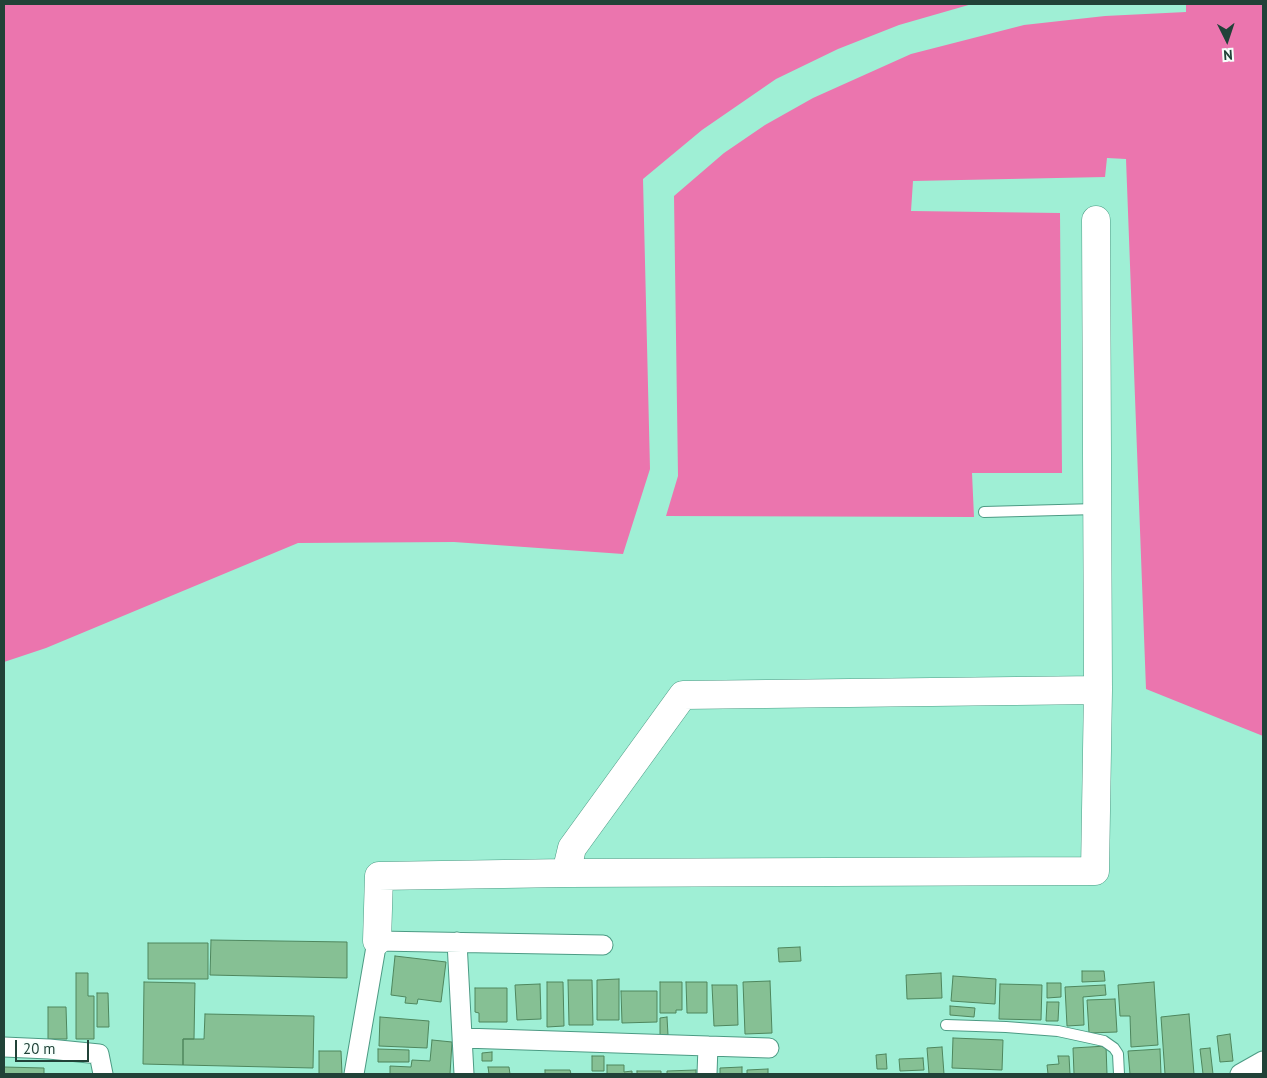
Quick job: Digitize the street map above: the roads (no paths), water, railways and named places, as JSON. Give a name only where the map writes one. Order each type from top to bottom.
[{"type":"street","points":[[354,1074],[377,941],[379,876],[566,873],[1095,871],[1098,690],[1096,220]]},
{"type":"street","points":[[566,873],[572,848],[683,695],[1098,690]]},
{"type":"street","points":[[377,941],[603,945]]},
{"type":"street","points":[[457,942],[464,1074]]},
{"type":"street","points":[[463,1038],[769,1048]]},
{"type":"street","points":[[707,1074],[708,1046]]},
{"type":"street","points":[[4,1047],[99,1054],[103,1074]]},
{"type":"street","points":[[1240,1074],[1263,1062]]},
{"type":"lane","points":[[984,512],[1097,509]]},
{"type":"lane","points":[[946,1025],[1058,1031],[1104,1041],[1114,1048],[1118,1054],[1120,1074]]}]
